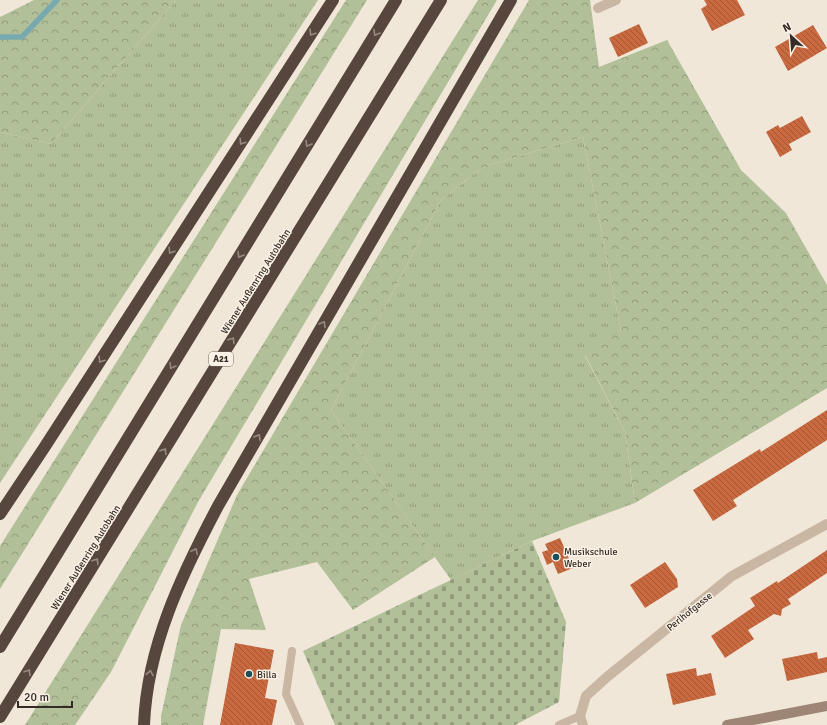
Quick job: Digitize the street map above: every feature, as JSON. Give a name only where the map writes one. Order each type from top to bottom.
[{"type":"highway","points":[[0,514],[333,0]]},
{"type":"highway","points":[[0,647],[396,0]]},
{"type":"highway","name":"Wiener Außenring Autobahn","points":[[0,717],[441,0]]},
{"type":"highway","points":[[144,725],[145,706],[151,667],[165,622],[182,576],[222,499],[511,0]]},
{"type":"main road","points":[[727,725],[767,721],[827,706]]},
{"type":"street","points":[[598,8],[616,0]]},
{"type":"street","name":"Perlhofgasse","points":[[581,721],[586,696],[607,677],[732,576],[827,524]]},
{"type":"lane","points":[[292,651],[286,694],[300,725]]},
{"type":"lane","points":[[559,725],[581,721]]},
{"type":"green space","points":[[34,0],[176,0],[51,144],[0,132],[0,17]]},
{"type":"green space","points":[[176,0],[318,0],[0,483],[0,132],[51,144]]},
{"type":"green space","points":[[346,0],[367,0],[0,589],[0,546]]},
{"type":"green space","points":[[478,0],[497,0],[198,502],[111,672],[75,725],[25,725]]},
{"type":"green space","points":[[529,0],[590,0],[599,67],[667,40],[741,170],[786,213],[827,285],[827,388],[635,503],[625,432],[585,355],[621,331],[583,137],[483,167],[441,200],[331,410],[435,557],[353,610],[317,562],[249,579],[266,630],[221,629],[203,725],[161,725],[161,716],[181,625],[237,495]]},
{"type":"green space","points":[[583,137],[621,331],[585,356],[625,432],[635,503],[532,541],[451,580],[331,410],[441,200],[483,167]]},
{"type":"green space","points":[[532,541],[566,622],[559,702],[515,725],[335,725],[303,651]]},
{"type":"building","points":[[704,0],[737,0],[745,15],[712,31],[701,9],[707,5]]},
{"type":"building","points":[[639,24],[648,43],[618,57],[609,38]]},
{"type":"building","points":[[813,25],[827,48],[788,71],[775,47]]},
{"type":"building","points":[[802,116],[811,132],[789,144],[792,150],[780,157],[766,132],[778,125],[780,128]]},
{"type":"building","points":[[827,410],[827,440],[733,500],[737,506],[713,521],[693,490],[760,449],[761,452]]},
{"type":"building","name":"Musikschule Weber","points":[[560,538],[573,568],[558,574],[553,562],[547,565],[542,552],[548,550],[545,544]]},
{"type":"building","points":[[827,550],[827,573],[788,599],[791,604],[782,609],[781,616],[774,614],[748,630],[754,639],[725,658],[711,636],[755,606],[750,598],[777,581],[778,583]]},
{"type":"building","points":[[665,562],[677,579],[678,587],[645,608],[630,585]]},
{"type":"building","name":"Billa","points":[[235,643],[274,650],[265,698],[277,700],[272,725],[220,725]]},
{"type":"building","points":[[817,652],[818,659],[827,657],[827,672],[787,681],[782,659]]},
{"type":"building","points":[[696,668],[697,676],[711,673],[716,695],[673,705],[666,674]]},
{"type":"waterway","points":[[0,37],[22,37],[57,0]]},
{"type":"place","name":"Musikschule Weber","points":[[556,557]]},
{"type":"place","name":"Billa","points":[[249,674]]}]
